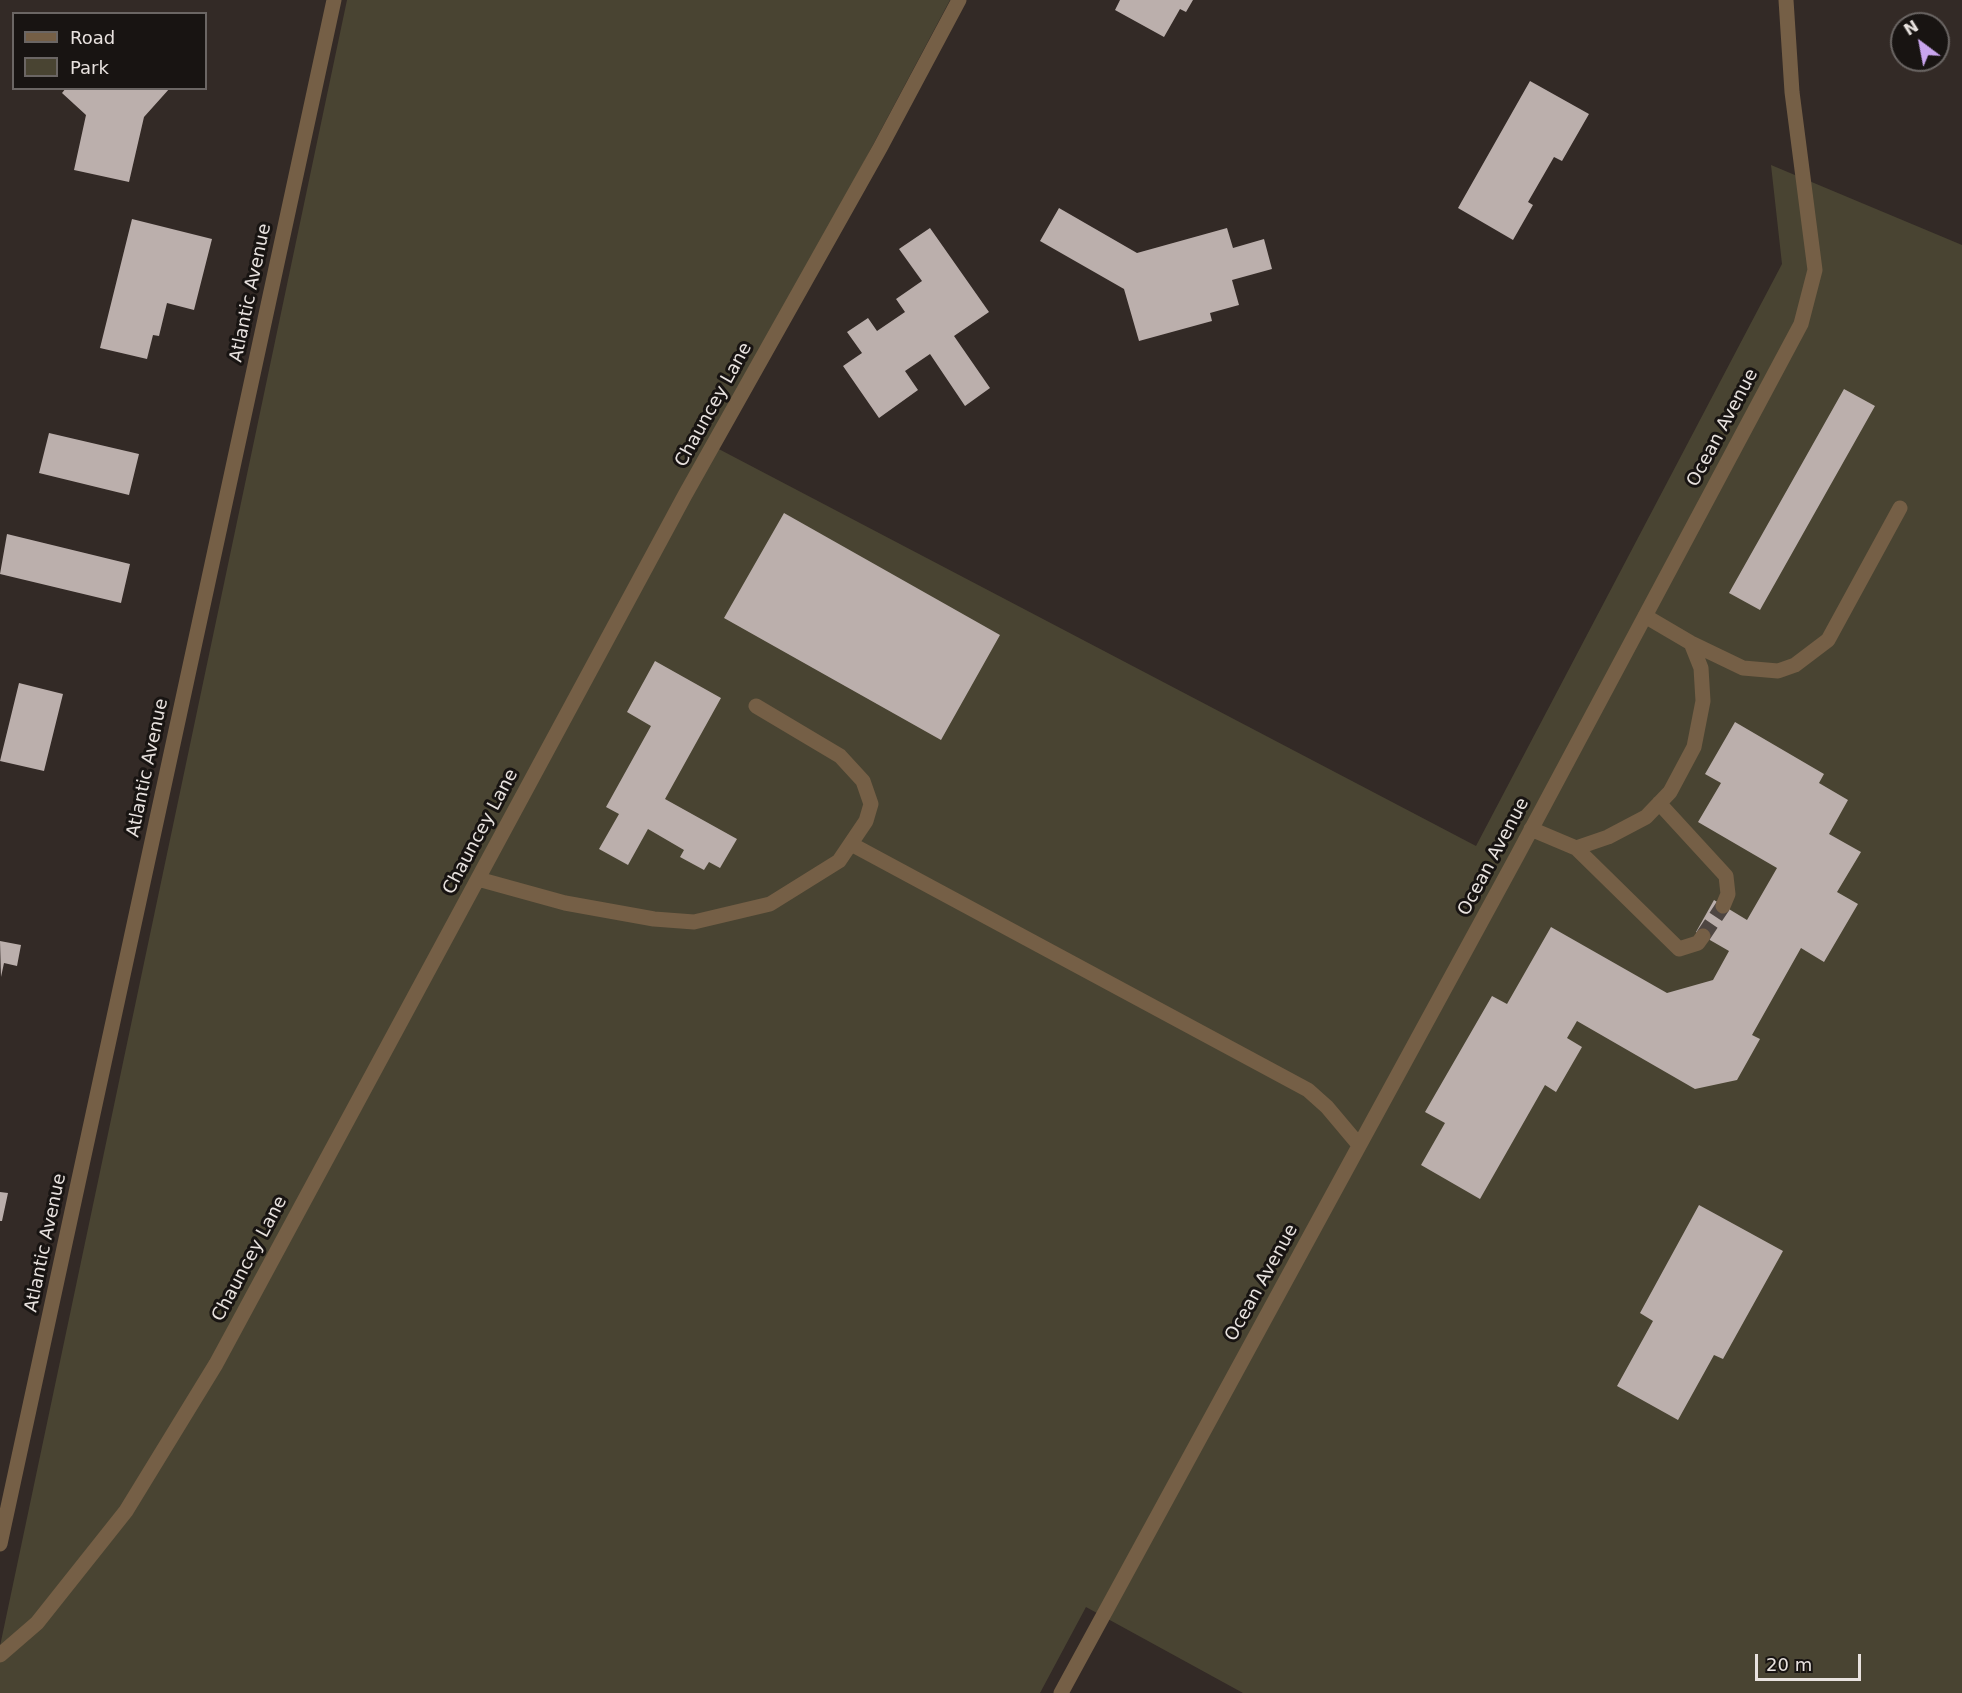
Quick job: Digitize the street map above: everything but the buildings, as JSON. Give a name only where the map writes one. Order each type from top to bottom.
[{"type":"street","name":"Atlantic Avenue","points":[[0,1544],[334,0]]},
{"type":"street","name":"Chauncey Lane","points":[[0,1655],[37,1623],[126,1511],[216,1364],[685,495],[880,148],[959,0]]},
{"type":"street","name":"Ocean Avenue","points":[[1061,1693],[1532,829],[1801,324],[1815,270],[1792,92],[1786,0]]},
{"type":"street","points":[[1645,616],[1691,643],[1743,668],[1778,671],[1795,664],[1828,640],[1900,508]]},
{"type":"street","points":[[1576,848],[1608,837],[1646,817],[1670,792],[1694,747],[1703,701],[1701,668],[1691,643]]},
{"type":"street","points":[[478,879],[565,903],[654,919],[694,922],[770,904],[839,861],[866,820],[871,804],[863,781],[840,756],[756,706]]},
{"type":"street","points":[[1659,803],[1726,876],[1728,894],[1723,906]]},
{"type":"street","points":[[1532,829],[1576,848],[1679,949],[1698,943],[1703,936]]},
{"type":"street","points":[[850,844],[1308,1090],[1327,1107],[1359,1145]]},
{"type":"green space","points":[[347,0],[950,0],[713,446],[1476,846],[1782,264],[1771,165],[1962,245],[1962,1693],[1243,1693],[1086,1607],[1040,1693],[0,1693],[0,1646]]},
{"type":"tunnel","points":[[1703,936],[1723,906]]}]
